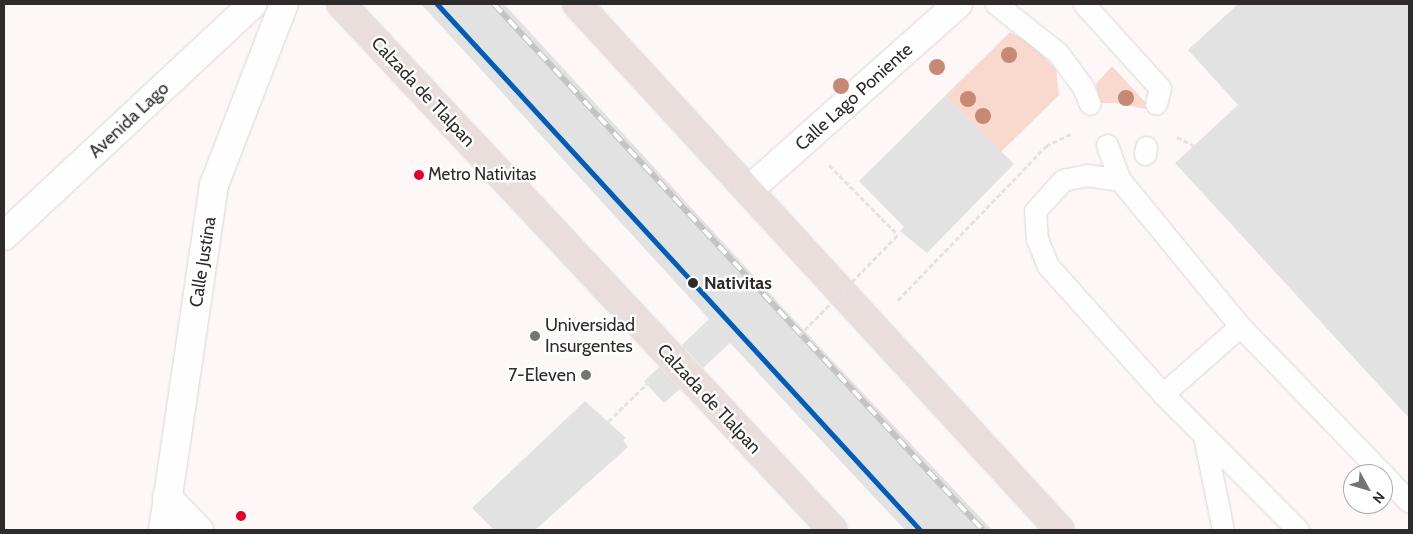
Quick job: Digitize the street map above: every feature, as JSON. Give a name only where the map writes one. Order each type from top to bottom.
[{"type":"highway","name":"Calzada de Tlalpan","points":[[341,4],[833,530]]},
{"type":"highway","points":[[578,4],[1060,530]]},
{"type":"street","name":"Avenida Lago","points":[[4,236],[253,4]]},
{"type":"street","name":"Calle Justina","points":[[163,530],[214,185],[284,4]]},
{"type":"street","name":"Calle Lago Poniente","points":[[749,190],[958,4]]},
{"type":"street","points":[[167,497],[199,530]]},
{"type":"lane","points":[[996,4],[1058,53],[1083,87],[1090,104]]},
{"type":"lane","points":[[1084,4],[1160,88],[1156,104]]},
{"type":"lane","points":[[1107,145],[1120,180],[1240,326],[1373,464]]},
{"type":"lane","points":[[1120,180],[1086,175],[1062,180],[1035,211],[1037,239],[1048,266],[1163,394],[1298,530]]},
{"type":"lane","points":[[1163,394],[1240,326]]},
{"type":"lane","points":[[1204,436],[1222,530]]},
{"type":"lane","points":[[1393,485],[1409,502]]},
{"type":"path","points":[[571,458],[724,308],[773,362],[898,235],[804,140]]},
{"type":"path","points":[[874,325],[951,244]]},
{"type":"shaded area","points":[[1010,32],[1030,43],[1056,69],[1059,95],[1001,152],[945,96]]},
{"type":"shaded area","points":[[1112,66],[1145,102],[1146,109],[1116,103],[1098,103],[1096,84]]},
{"type":"building","name":"Nativitas","points":[[421,4],[504,4],[799,325],[992,530],[905,530],[730,343],[703,368],[682,345],[709,319]]},
{"type":"building","points":[[1238,4],[1409,4],[1409,418],[1175,163],[1238,105],[1188,50]]},
{"type":"building","points":[[945,96],[1014,164],[927,253],[900,231],[904,227],[859,181]]},
{"type":"building","points":[[659,367],[680,389],[664,403],[644,381]]},
{"type":"building","points":[[585,401],[626,438],[623,440],[628,447],[535,530],[494,530],[472,508]]},
{"type":"railway","points":[[494,4],[983,530]]},
{"type":"transit line","points":[[437,4],[920,530]]},
{"type":"place","name":"Metro Nativitas","points":[[419,175]]},
{"type":"place","name":"Nativitas","points":[[693,283]]},
{"type":"place","name":"Universidad Insurgentes","points":[[535,336]]},
{"type":"place","name":"7-Eleven","points":[[586,375]]}]
